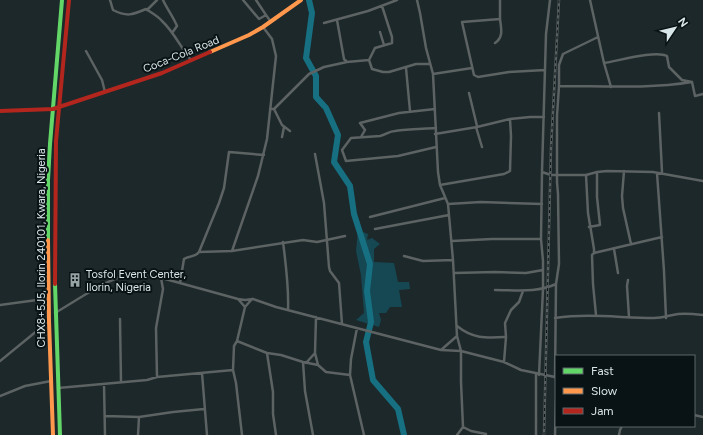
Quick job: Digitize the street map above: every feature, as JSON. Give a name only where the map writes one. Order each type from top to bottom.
[{"type":"main road","name":"CHX8+5J5, Ilorin 240101, Kwara, Nigeria","points":[[53,435],[48,180],[62,0]]},
{"type":"main road","name":"CHX8+5J5, Ilorin 240101, Kwara, Nigeria","points":[[60,435],[55,313],[55,179],[69,0]]},
{"type":"main road","name":"Coca-Cola Road","points":[[0,111],[53,109],[162,73],[249,35],[271,22],[300,0]]},
{"type":"street","points":[[110,0],[113,10],[123,15],[147,10],[157,0]]},
{"type":"street","points":[[162,0],[174,18],[177,26],[172,33]]},
{"type":"street","points":[[243,0],[259,19],[266,15]]},
{"type":"street","points":[[256,0],[271,22]]},
{"type":"street","points":[[324,23],[382,6],[397,0]]},
{"type":"street","points":[[416,0],[433,74],[435,134],[440,185],[448,204],[452,241],[457,336],[462,351],[461,382],[463,427],[457,435]]},
{"type":"street","points":[[495,43],[501,36],[500,0]]},
{"type":"street","points":[[536,435],[537,374],[543,289],[541,239],[546,34],[550,0]]},
{"type":"street","points":[[590,0],[611,87]]},
{"type":"street","points":[[382,6],[392,40],[391,44],[379,46],[373,50],[369,60],[372,69],[389,72],[416,64],[430,64]]},
{"type":"street","points":[[147,10],[162,21],[191,60]]},
{"type":"street","points":[[500,19],[462,22],[474,75],[478,77],[516,71],[545,70]]},
{"type":"street","points":[[337,20],[344,59],[347,62]]},
{"type":"street","points":[[232,251],[264,155],[276,56],[272,39],[263,27]]},
{"type":"street","points":[[380,32],[384,45]]},
{"type":"street","points":[[556,355],[556,284],[559,264],[557,116],[559,65],[563,54],[598,38]]},
{"type":"street","points":[[86,51],[102,80],[104,92]]},
{"type":"street","points":[[604,63],[640,56],[662,54],[667,56],[669,67],[682,80],[692,82]]},
{"type":"street","points":[[270,109],[274,109],[309,74],[324,67],[347,62],[369,60]]},
{"type":"street","points":[[406,68],[410,111]]},
{"type":"street","points":[[433,74],[472,68]]},
{"type":"street","points":[[559,86],[672,86],[692,82]]},
{"type":"street","points":[[692,82],[695,96],[703,94]]},
{"type":"street","points":[[469,93],[482,147]]},
{"type":"street","points":[[274,109],[284,126],[290,131]]},
{"type":"street","points":[[361,137],[365,130],[360,123],[383,116],[410,111],[435,109]]},
{"type":"street","points":[[659,113],[662,172]]},
{"type":"street","points":[[435,134],[477,127],[510,119],[544,117]]},
{"type":"street","points":[[440,185],[504,174],[510,171],[510,119]]},
{"type":"street","points":[[282,137],[284,126]]},
{"type":"street","points":[[436,128],[394,131],[387,132],[384,135],[351,138],[342,150],[346,161],[398,156],[436,147]]},
{"type":"street","points":[[180,283],[184,259],[195,256],[199,252],[222,195],[229,152],[264,155]]},
{"type":"street","points":[[315,154],[324,203],[329,267],[330,271],[339,283],[342,324]]},
{"type":"street","points":[[542,172],[551,175],[586,175],[597,172],[624,171],[662,172],[703,180]]},
{"type":"street","points":[[624,171],[622,196],[623,208],[631,244]]},
{"type":"street","points":[[589,227],[600,225],[597,197],[597,172]]},
{"type":"street","points":[[657,172],[666,318]]},
{"type":"street","points":[[586,175],[589,227],[594,253],[592,255],[592,271],[596,315]]},
{"type":"street","points":[[370,217],[446,198]]},
{"type":"street","points":[[448,204],[482,202],[542,204]]},
{"type":"street","points":[[375,229],[449,215]]},
{"type":"street","points":[[199,252],[232,251],[303,240],[317,242],[345,236]]},
{"type":"street","points":[[594,253],[662,237]]},
{"type":"street","points":[[452,241],[541,239]]},
{"type":"street","points":[[283,242],[288,310]]},
{"type":"street","points":[[614,249],[618,273]]},
{"type":"street","points":[[404,256],[423,261],[453,260]]},
{"type":"street","points":[[454,273],[526,273],[543,270]]},
{"type":"street","points":[[55,313],[113,280],[125,276],[145,275],[238,299],[253,299],[288,310],[442,350],[462,351],[504,362],[521,370],[555,378]]},
{"type":"street","points":[[157,377],[156,328],[163,289],[161,278]]},
{"type":"street","points":[[628,280],[626,286],[629,317]]},
{"type":"street","points":[[495,290],[543,289],[556,284]]},
{"type":"street","points":[[504,362],[506,337],[505,323],[511,310],[519,302],[523,290]]},
{"type":"street","points":[[0,305],[37,300],[50,296]]},
{"type":"street","points":[[238,299],[245,308]]},
{"type":"street","points":[[242,435],[233,370],[234,346],[237,341],[245,308],[253,299]]},
{"type":"street","points":[[556,318],[596,315],[666,318],[678,314],[703,314]]},
{"type":"street","points":[[316,317],[315,353],[318,365]]},
{"type":"street","points":[[120,319],[121,382]]},
{"type":"street","points":[[0,361],[50,321]]},
{"type":"street","points":[[457,326],[464,332],[473,336],[488,338],[506,337]]},
{"type":"street","points":[[357,328],[353,346],[350,375],[364,435]]},
{"type":"street","points":[[442,350],[457,336]]},
{"type":"street","points":[[237,341],[267,353],[281,355],[318,365],[326,372],[350,375]]},
{"type":"street","points":[[267,353],[273,392],[273,414],[276,435]]},
{"type":"street","points":[[313,435],[303,378],[305,362],[315,353]]},
{"type":"street","points":[[58,388],[233,370]]},
{"type":"street","points":[[202,373],[207,435]]},
{"type":"street","points":[[0,396],[25,386],[51,381]]},
{"type":"street","points":[[104,384],[105,435]]},
{"type":"street","points":[[105,416],[139,417],[204,409]]},
{"type":"street","points":[[138,435],[139,417]]},
{"type":"street","points":[[555,426],[555,435]]},
{"type":"street","points":[[463,427],[471,431],[486,434]]},
{"type":"shaded area","points":[[358,230],[368,234],[367,240],[372,238],[380,244],[374,249],[374,262],[394,263],[398,282],[409,282],[410,289],[399,290],[402,307],[390,307],[386,313],[379,313],[381,320],[379,327],[356,320],[364,313],[361,275],[356,251]]},
{"type":"waterway","points":[[309,0],[312,13],[306,58],[316,76],[316,97],[326,108],[338,135],[334,162],[350,186],[354,214],[370,264],[367,291],[371,322],[366,342],[373,380],[398,409],[404,435]]},
{"type":"railway","points":[[544,435],[551,148],[559,0]]},
{"type":"traffic: fast","points":[[48,240],[48,180],[50,144],[62,0]]},
{"type":"traffic: fast","points":[[55,284],[60,435]]},
{"type":"traffic: slow","points":[[210,52],[249,35],[301,0]]},
{"type":"traffic: slow","points":[[48,240],[53,435]]},
{"type":"traffic: jam","points":[[55,284],[56,141],[69,0]]},
{"type":"traffic: jam","points":[[0,111],[53,109],[162,73],[210,52]]},
{"type":"place","name":"Tosfol Event Center, Ilorin, Nigeria","points":[[75,280]]}]
